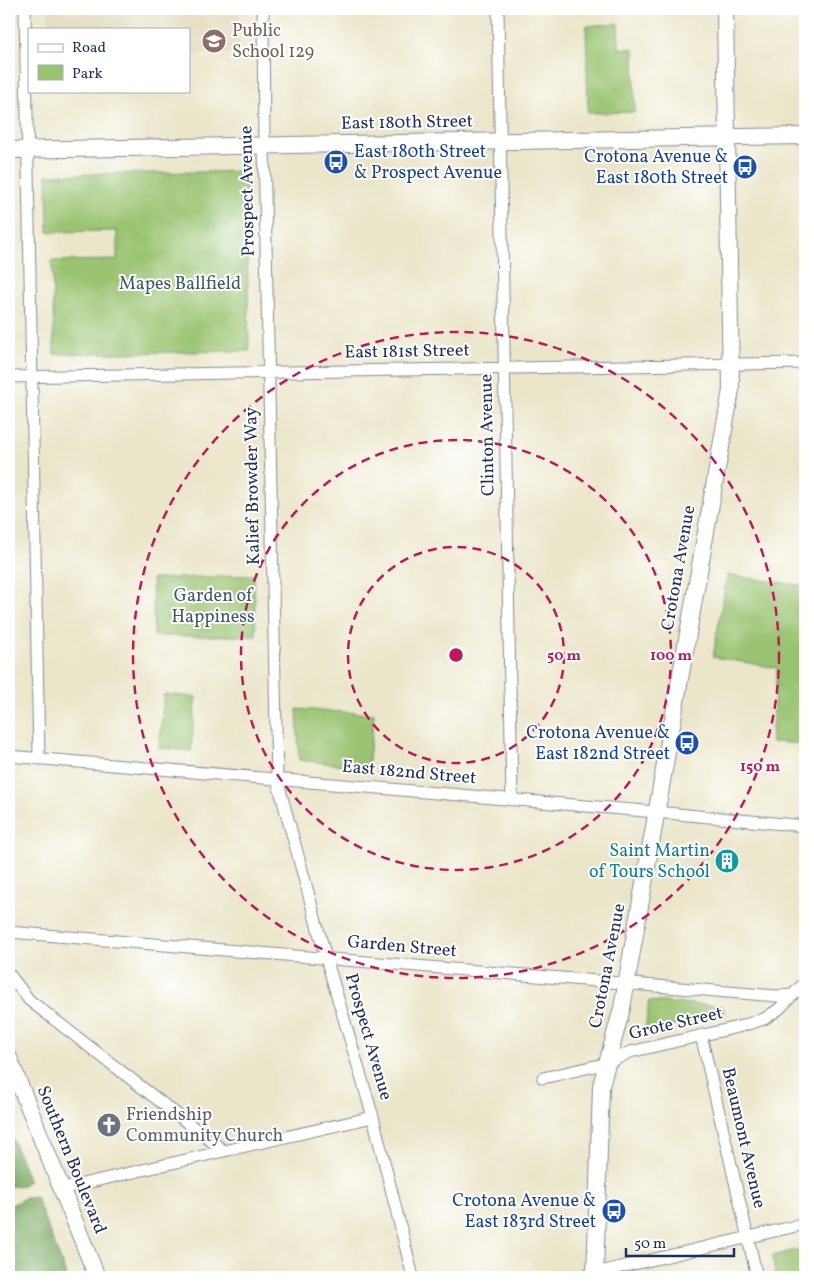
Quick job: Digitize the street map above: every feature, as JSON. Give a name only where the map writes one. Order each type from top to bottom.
[{"type":"street","points":[[25,9],[39,759]]},
{"type":"street","name":"Prospect Avenue","points":[[263,9],[268,372]]},
{"type":"street","name":"Clinton Avenue","points":[[498,9],[512,800]]},
{"type":"street","name":"Crotona Avenue","points":[[595,1275],[601,1086],[622,1008],[731,390],[725,9]]},
{"type":"street","name":"East 180th Street","points":[[9,150],[805,136]]},
{"type":"street","name":"East 181st Street","points":[[9,377],[805,363]]},
{"type":"street","name":"Kalief Browder Way","points":[[268,372],[277,779]]},
{"type":"street","name":"East 182nd Street","points":[[9,756],[805,826]]},
{"type":"street","name":"Prospect Avenue","points":[[277,779],[326,958],[373,1117],[413,1277]]},
{"type":"street","name":"Garden Street","points":[[9,932],[626,984],[776,996],[793,995]]},
{"type":"street","points":[[9,974],[29,1000],[224,1150]]},
{"type":"street","name":"Grote Street","points":[[543,1078],[608,1063],[630,1052],[738,1028],[764,1019],[780,1009],[805,982]]},
{"type":"street","name":"Beaumont Avenue","points":[[701,1035],[757,1277]]},
{"type":"street","name":"Southern Boulevard","points":[[9,1058],[97,1277]]},
{"type":"street","points":[[61,1189],[373,1117]]},
{"type":"street","points":[[578,1277],[595,1275],[805,1224]]},
{"type":"shaded area","name":"Public School 129","points":[[48,9],[239,9],[239,53],[190,54],[190,28],[49,28]]},
{"type":"green space","points":[[618,23],[619,48],[634,49],[635,112],[588,113],[586,26]]},
{"type":"green space","name":"Mapes Ballfield","points":[[246,171],[249,351],[54,354],[52,261],[117,260],[117,231],[48,232],[47,175]]},
{"type":"green space","name":"Garden of Happiness","points":[[254,575],[256,636],[154,636],[152,579]]},
{"type":"green space","points":[[727,575],[805,586],[805,744],[771,742],[777,668],[713,657]]},
{"type":"green space","points":[[164,694],[196,697],[191,751],[159,748]]},
{"type":"green space","points":[[297,709],[374,714],[368,768],[299,760]]},
{"type":"green space","points":[[649,1001],[722,1006],[726,1016],[645,1030]]},
{"type":"green space","points":[[9,1130],[29,1181],[23,1185],[9,1187]]},
{"type":"green space","points":[[36,1197],[67,1277],[9,1277],[9,1206],[25,1198]]},
{"type":"green space","points":[[800,1249],[805,1277],[776,1277],[772,1256]]},
{"type":"place","name":"Public School 129","points":[[214,41]]},
{"type":"place","name":"East 180th Street & Prospect Avenue","points":[[336,162]]},
{"type":"place","name":"Crotona Avenue & East 180th Street","points":[[745,167]]},
{"type":"place","name":"Crotona Avenue & East 182nd Street","points":[[687,743]]},
{"type":"place","name":"Saint Martin of Tours School","points":[[727,861]]},
{"type":"place","name":"Friendship Community Church","points":[[109,1125]]},
{"type":"place","name":"Crotona Avenue & East 183rd Street","points":[[614,1211]]}]
